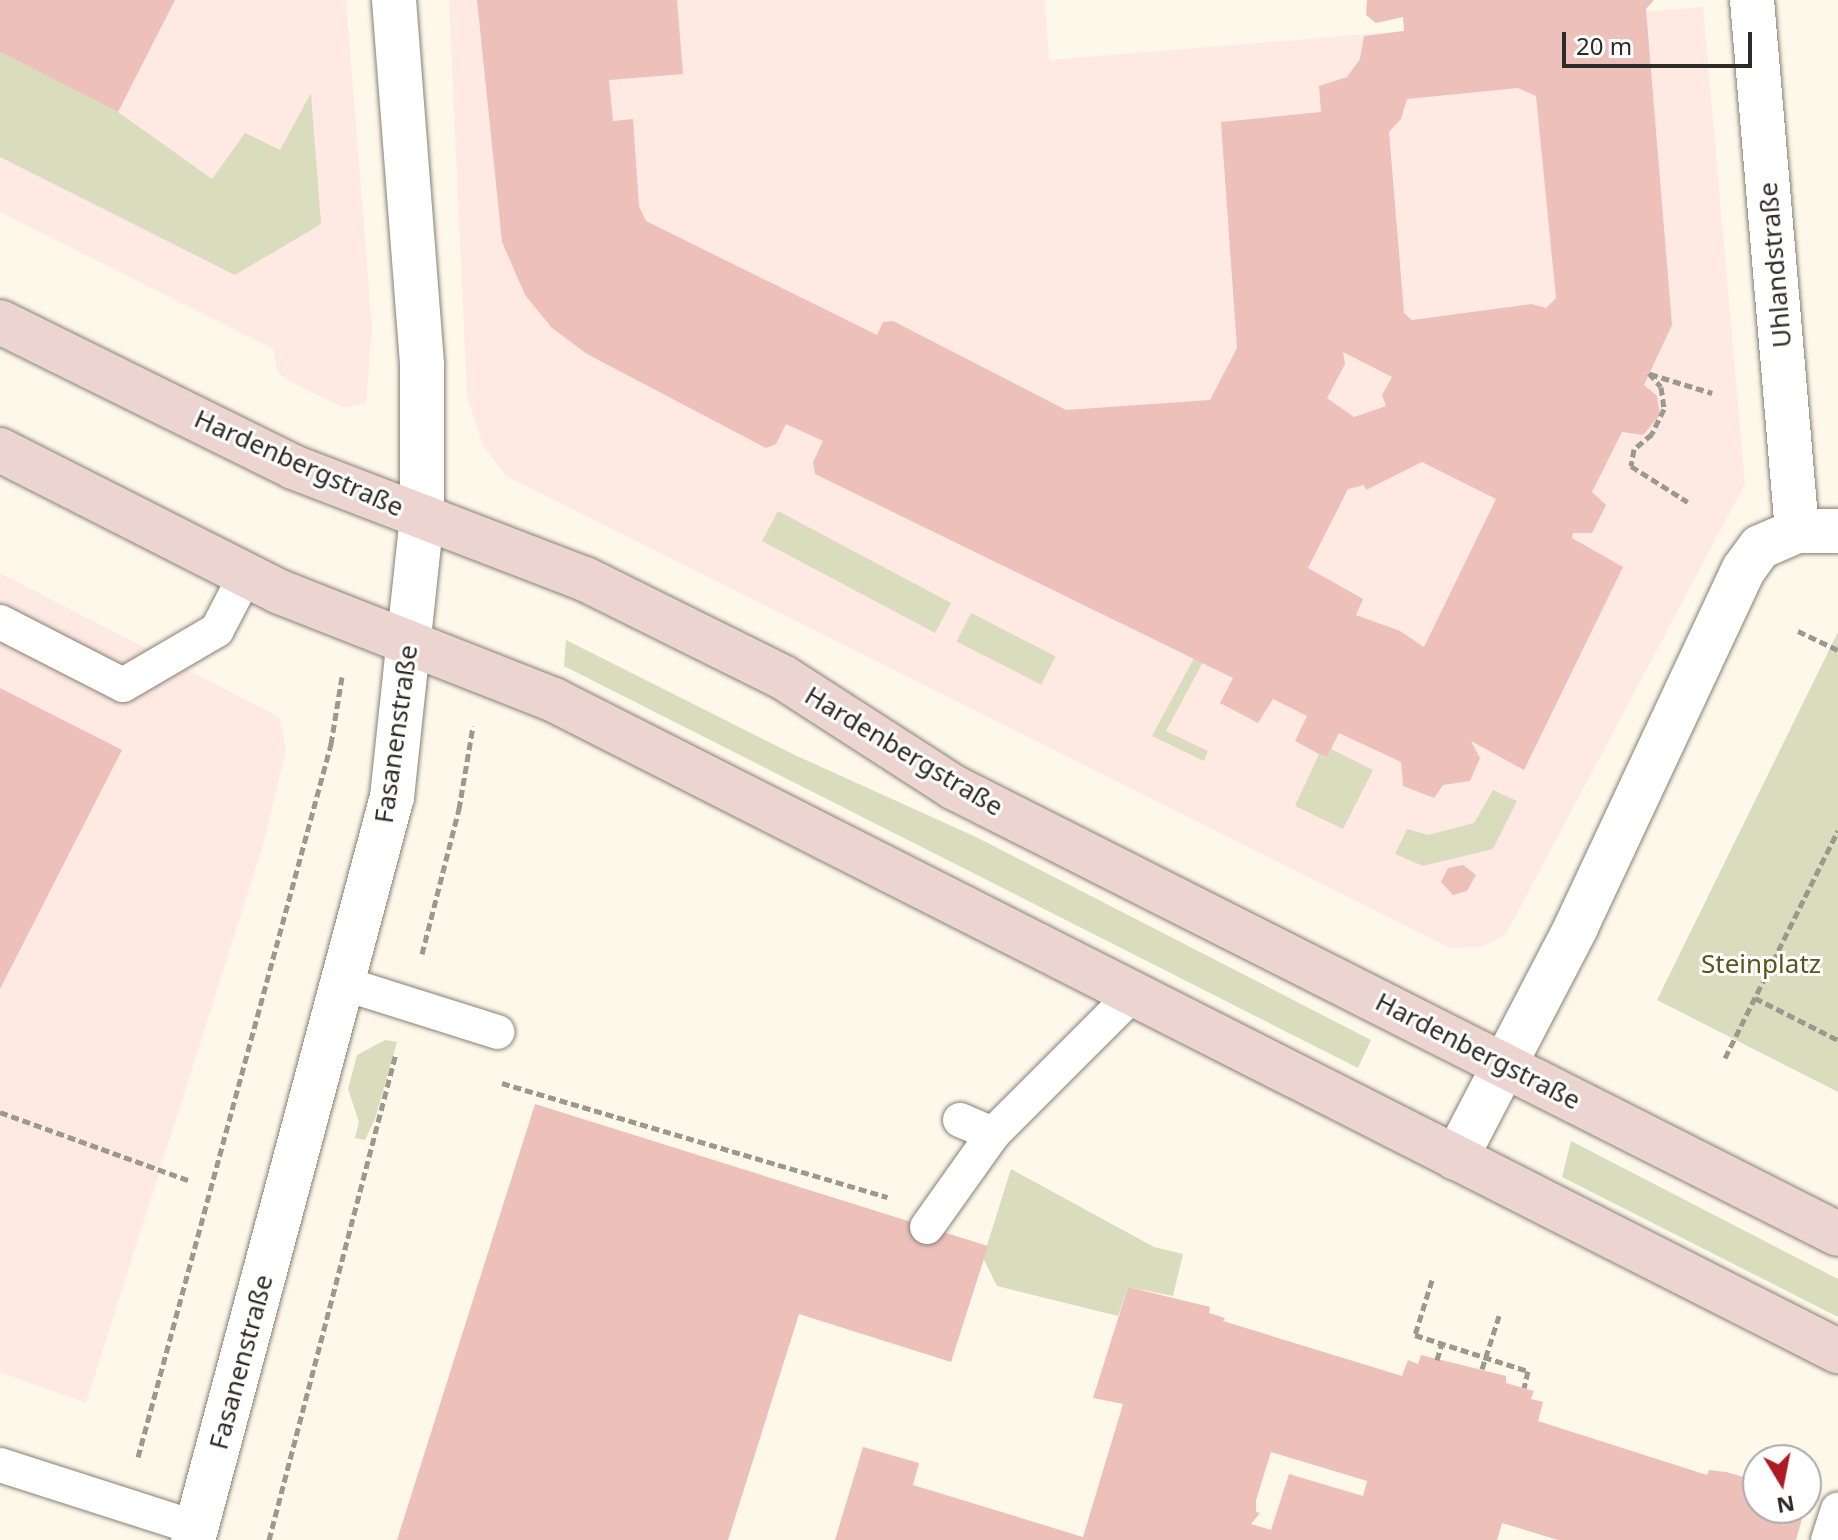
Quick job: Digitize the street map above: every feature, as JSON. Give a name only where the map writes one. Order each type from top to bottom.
[{"type":"main road","name":"Hardenbergstraße","points":[[0,322],[293,467],[545,561],[784,678],[953,787],[1838,1234]]},
{"type":"main road","points":[[0,450],[245,576],[554,700],[1838,1351]]},
{"type":"street","name":"Fasanenstraße","points":[[194,1534],[392,797],[422,516],[422,366],[394,0]]},
{"type":"street","name":"Uhlandstraße","points":[[1752,0],[1817,531]]},
{"type":"street","points":[[1456,1158],[1576,927],[1744,569],[1760,547],[1817,531]]},
{"type":"lane","points":[[0,622],[123,685],[217,630],[245,576]]},
{"type":"lane","points":[[342,983],[497,1032]]},
{"type":"lane","points":[[932,1219],[993,1134],[1133,994]]},
{"type":"lane","points":[[960,1120],[993,1134]]},
{"type":"lane","points":[[0,1465],[125,1505],[194,1534]]},
{"type":"lane","points":[[1828,1540],[1838,1510]]},
{"type":"path","points":[[1688,502],[1631,466],[1634,449],[1652,434],[1664,409],[1661,387],[1649,373],[1712,393]]},
{"type":"path","points":[[1798,631],[1838,650]]},
{"type":"path","points":[[125,1505],[331,744]]},
{"type":"path","points":[[269,1540],[459,807]]},
{"type":"path","points":[[1725,1058],[1838,830]]},
{"type":"path","points":[[1755,998],[1838,1040]]},
{"type":"path","points":[[500,1082],[932,1219]]},
{"type":"path","points":[[0,1112],[188,1180]]},
{"type":"path","points":[[1432,1280],[1415,1335],[1528,1371],[1524,1388]]},
{"type":"path","points":[[1482,1369],[1500,1313]]},
{"type":"path","points":[[1437,1360],[1442,1343]]},
{"type":"shaded area","points":[[0,0],[346,0],[372,328],[366,403],[346,408],[302,388],[278,373],[273,349],[0,212]]},
{"type":"shaded area","points":[[449,0],[1045,0],[1049,60],[1703,7],[1745,484],[1506,934],[1482,947],[1450,948],[506,476],[483,446],[467,395]]},
{"type":"shaded area","points":[[0,573],[279,717],[286,750],[263,845],[86,1403],[0,1372]]},
{"type":"green space","points":[[0,52],[118,112],[212,179],[245,133],[280,150],[311,93],[321,224],[235,275],[0,157]]},
{"type":"green space","points":[[778,511],[951,603],[935,633],[762,541]]},
{"type":"green space","points":[[971,613],[1056,656],[1041,685],[956,642]]},
{"type":"green space","name":"Steinplatz","points":[[1838,632],[1838,1092],[1657,1000]]},
{"type":"green space","points":[[566,640],[797,756],[976,837],[1371,1040],[1358,1068],[564,666]]},
{"type":"green space","points":[[1194,658],[1203,662],[1166,731],[1208,751],[1204,761],[1152,736]]},
{"type":"green space","points":[[1331,749],[1373,770],[1343,829],[1295,806],[1319,754],[1327,757]]},
{"type":"green space","points":[[1493,790],[1517,801],[1493,849],[1423,866],[1395,854],[1407,829],[1428,835],[1474,823]]},
{"type":"green space","points":[[385,1040],[397,1042],[375,1119],[365,1140],[355,1138],[359,1122],[348,1089],[357,1055]]},
{"type":"green space","points":[[1571,1141],[1838,1279],[1838,1317],[1562,1177]]},
{"type":"green space","points":[[1011,1169],[1154,1247],[1183,1254],[1173,1296],[1128,1287],[1118,1316],[997,1286],[983,1258]]},
{"type":"building","points":[[0,0],[175,0],[118,112],[0,52]]},
{"type":"building","points":[[477,0],[677,0],[683,74],[609,80],[613,121],[633,119],[639,206],[646,221],[877,335],[883,322],[893,321],[1066,410],[1210,400],[1237,348],[1221,122],[1321,112],[1319,86],[1347,77],[1360,59],[1364,36],[1404,31],[1403,17],[1376,23],[1366,15],[1367,0],[1654,0],[1646,9],[1672,325],[1644,385],[1657,396],[1660,415],[1643,435],[1622,432],[1592,492],[1606,505],[1592,533],[1573,533],[1572,538],[1623,567],[1524,770],[1471,741],[1480,758],[1470,781],[1443,785],[1434,798],[1403,786],[1401,762],[1339,733],[1327,757],[1319,754],[1295,741],[1307,716],[1273,699],[1258,723],[1220,703],[1233,678],[815,474],[813,462],[823,441],[786,424],[776,444],[766,448],[587,354],[552,328],[525,295],[502,242]],"holes":[[[1518,88],[1536,96],[1556,298],[1546,308],[1531,304],[1412,320],[1404,313],[1389,132],[1401,119],[1407,99]],[[1343,352],[1392,377],[1382,395],[1386,406],[1354,417],[1327,398],[1345,364]],[[1422,462],[1496,499],[1424,647],[1400,631],[1356,615],[1363,599],[1308,568],[1348,489],[1364,485],[1366,490]]]},
{"type":"building","points":[[0,688],[122,750],[0,989]]},
{"type":"building","points":[[1463,865],[1476,875],[1467,891],[1453,895],[1441,882],[1448,868]]},
{"type":"building","points":[[535,1104],[988,1246],[951,1362],[799,1314],[728,1540],[397,1540]]},
{"type":"building","points":[[1128,1287],[1210,1307],[1209,1313],[1225,1318],[1223,1321],[1402,1376],[1408,1360],[1418,1364],[1421,1355],[1506,1376],[1506,1383],[1534,1391],[1531,1399],[1543,1402],[1538,1421],[1707,1475],[1709,1470],[1742,1476],[1742,1524],[1800,1524],[1796,1540],[1558,1540],[1502,1523],[1497,1540],[835,1540],[863,1447],[919,1463],[913,1485],[1083,1537],[1123,1404],[1093,1398]],"holes":[[[1271,1452],[1367,1481],[1363,1496],[1289,1474],[1271,1530],[1251,1524],[1260,1513],[1256,1512],[1256,1500]]]}]
